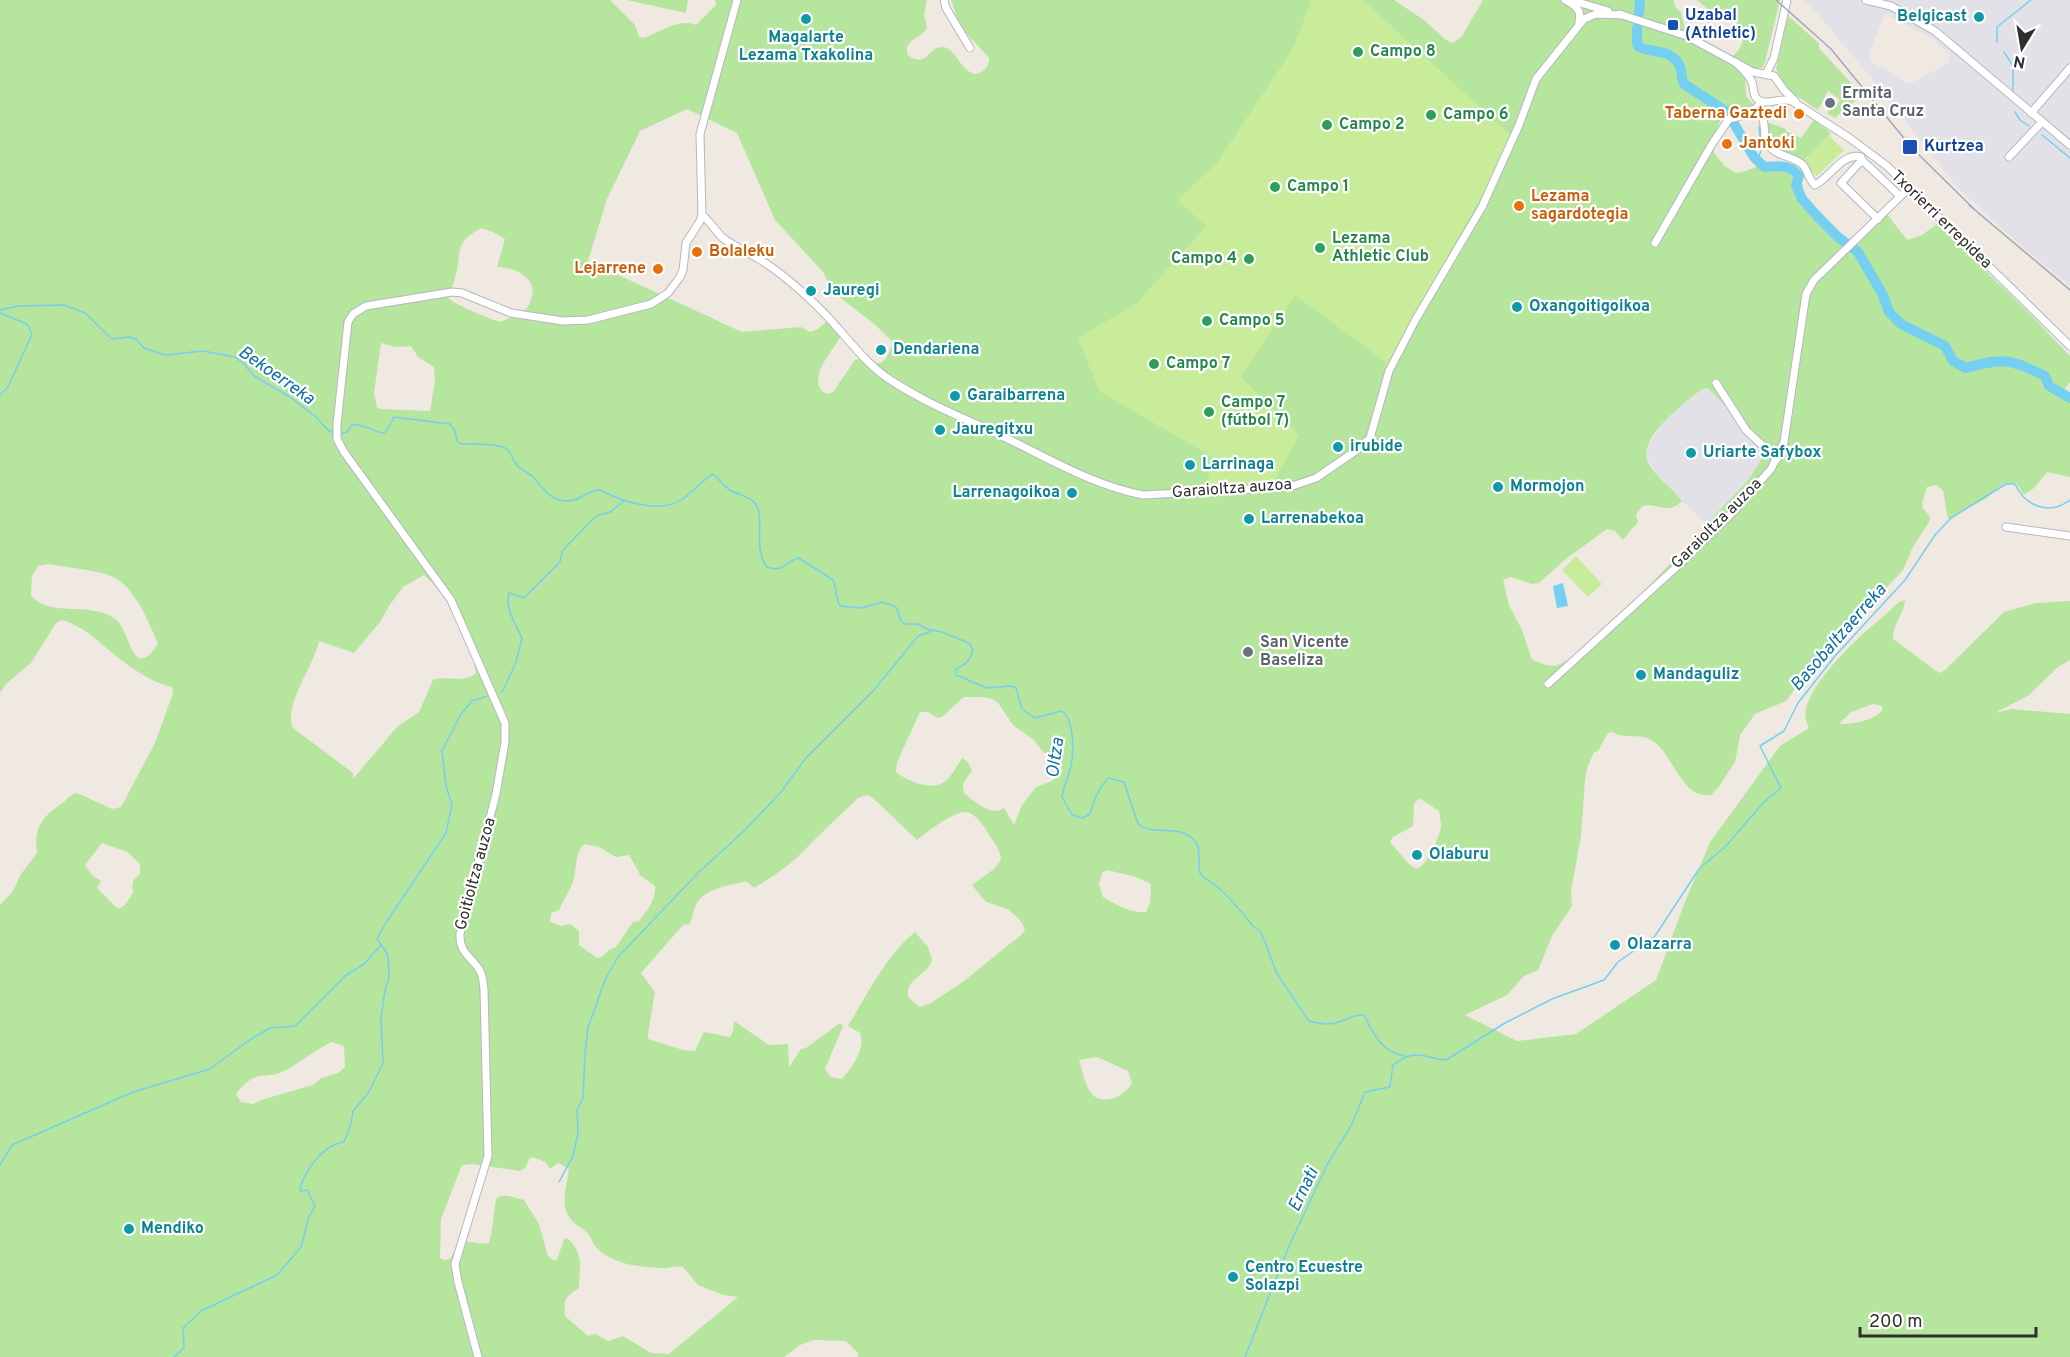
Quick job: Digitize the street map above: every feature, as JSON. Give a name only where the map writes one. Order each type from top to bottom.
[{"type":"street","points":[[702,215],[700,134],[737,0]]},
{"type":"street","points":[[944,0],[946,8],[970,48]]},
{"type":"street","points":[[1565,0],[1575,6],[1583,16]]},
{"type":"street","points":[[1570,0],[1681,34],[1708,46],[1753,72],[1768,74]]},
{"type":"street","points":[[1768,74],[1774,58],[1787,0]]},
{"type":"street","points":[[1866,0],[1892,3],[1935,31],[2070,145]]},
{"type":"street","points":[[1583,16],[1588,5]]},
{"type":"street","points":[[1583,16],[1622,15]]},
{"type":"street","name":"Garaioltza auzoa","points":[[702,215],[723,238],[759,259],[824,312],[868,363],[886,377],[924,400],[1092,479],[1127,492],[1143,495],[1289,487],[1316,478],[1357,450],[1370,438],[1389,371],[1416,318],[1482,207],[1519,126],[1536,79],[1579,25],[1583,16]]},
{"type":"street","points":[[1735,62],[1753,83]]},
{"type":"street","points":[[2031,113],[2070,68]]},
{"type":"street","points":[[1655,243],[1712,144],[1732,118],[1745,116],[1762,102],[1753,93],[1753,83],[1758,76],[1768,74]]},
{"type":"street","name":"Txorierri errepidea","points":[[1768,74],[1802,107]]},
{"type":"street","points":[[1773,101],[1779,95],[1781,86]]},
{"type":"street","name":"Txorierri errepidea","points":[[1762,102],[1783,99],[1802,107],[1866,149],[1909,188],[2070,346]]},
{"type":"street","points":[[1756,109],[1763,117],[1766,140],[1770,148],[1802,165],[1815,185],[1849,157],[1857,156],[1861,157],[1900,196]]},
{"type":"street","points":[[2009,157],[2042,122]]},
{"type":"street","points":[[1862,160],[1841,183],[1878,219]]},
{"type":"street","name":"Garaioltza auzoa","points":[[1548,684],[1683,561],[1734,511],[1777,459],[1784,442],[1806,294],[1814,280],[1909,188]]},
{"type":"street","name":"Goitioltza auzoa","points":[[478,1357],[455,1264],[456,1254],[488,1156],[483,989],[479,970],[463,952],[460,934],[496,794],[505,742],[505,723],[455,607],[337,439],[348,322],[359,309],[452,292],[462,293],[511,313],[563,321],[588,320],[642,307],[660,300],[676,284],[683,270],[686,243],[702,215]]},
{"type":"street","points":[[1716,383],[1746,430],[1777,459]]},
{"type":"street","points":[[2006,527],[2070,536]]},
{"type":"shaded area","points":[[1803,0],[2070,0],[2070,286],[2019,244],[1957,187],[1875,82],[1816,12]],"holes":[[[1885,14],[1930,37],[1949,54],[1950,59],[1947,64],[1909,84],[1872,62],[1869,53]]]},
{"type":"shaded area","name":"Uriarte Safybox","points":[[1704,388],[1710,390],[1736,417],[1763,453],[1749,479],[1707,524],[1657,474],[1646,456],[1649,444],[1662,424]]},
{"type":"green space","points":[[0,0],[610,0],[635,25],[639,37],[644,38],[676,24],[696,25],[716,5],[715,0],[927,0],[924,14],[927,28],[910,43],[907,50],[908,55],[919,60],[937,48],[947,48],[965,68],[975,74],[985,69],[989,58],[960,26],[951,0],[1394,0],[1453,43],[1462,36],[1483,0],[1674,0],[1675,6],[1681,13],[1685,29],[1732,56],[1742,44],[1744,29],[1734,21],[1722,21],[1697,0],[1780,0],[1763,67],[1745,73],[1746,96],[1754,105],[1740,113],[1732,113],[1725,109],[1714,136],[1714,153],[1725,166],[1736,173],[1767,163],[1777,163],[1790,168],[1802,182],[1804,199],[1809,208],[1834,233],[1851,245],[1887,214],[1907,240],[1922,235],[1937,224],[2070,356],[2070,382],[2064,390],[2070,392],[2070,477],[2047,472],[2034,488],[2024,495],[2016,483],[2003,484],[1985,499],[1948,519],[1943,490],[1936,485],[1927,487],[1922,503],[1930,517],[1929,522],[1913,547],[1903,570],[1867,609],[1829,640],[1817,661],[1786,701],[1755,714],[1740,735],[1735,762],[1711,795],[1702,795],[1687,785],[1653,741],[1647,738],[1608,733],[1598,751],[1594,752],[1587,768],[1581,836],[1571,891],[1572,906],[1552,936],[1538,970],[1524,976],[1507,995],[1465,1015],[1517,1041],[1576,1034],[1656,980],[1710,842],[1780,746],[1809,728],[1805,711],[1820,680],[1853,644],[1899,602],[1905,600],[1894,629],[1893,639],[1939,673],[1944,671],[2004,612],[2036,603],[2070,601],[2070,660],[2058,667],[2029,695],[1995,713],[2012,709],[2070,714],[2070,1357],[858,1357],[858,1353],[846,1341],[814,1340],[800,1345],[784,1357],[0,1357],[0,905],[13,891],[21,874],[37,853],[37,835],[42,822],[70,796],[77,793],[112,809],[121,807],[155,743],[173,693],[172,687],[144,676],[85,631],[61,620],[56,623],[31,663],[6,684],[0,693]],"holes":[[[687,109],[737,133],[775,220],[823,272],[834,293],[873,323],[891,340],[892,346],[881,363],[855,360],[833,392],[827,394],[819,385],[818,378],[820,370],[841,335],[828,320],[818,329],[810,332],[801,327],[742,332],[588,261],[607,199],[640,131]],[[481,228],[505,239],[497,267],[516,271],[531,283],[532,296],[526,309],[500,322],[480,315],[448,297],[462,244]],[[381,343],[396,347],[411,346],[418,357],[434,367],[435,381],[430,411],[377,407],[374,393]],[[1708,388],[1762,449],[1761,460],[1749,479],[1636,600],[1583,652],[1556,666],[1532,660],[1522,630],[1509,605],[1503,580],[1510,577],[1532,584],[1539,583],[1567,558],[1607,529],[1615,531],[1623,540],[1638,522],[1636,515],[1642,506],[1671,508],[1682,501],[1651,467],[1647,452],[1656,431],[1685,402],[1702,389]],[[50,564],[109,575],[122,583],[135,598],[158,644],[149,655],[142,658],[137,657],[120,624],[114,618],[93,610],[49,606],[39,603],[31,596],[32,576],[38,566]],[[424,575],[445,595],[471,647],[476,673],[461,679],[433,680],[419,712],[397,727],[353,779],[353,773],[293,728],[292,708],[319,641],[354,653],[380,622],[403,587]],[[964,697],[992,699],[998,703],[1013,725],[1034,740],[1043,752],[1051,756],[1063,770],[1052,781],[1036,787],[1022,805],[1014,825],[1004,808],[994,811],[988,809],[964,793],[963,784],[972,770],[967,761],[962,758],[954,772],[945,781],[933,786],[912,781],[896,772],[897,762],[920,712],[928,712],[938,718]],[[1873,704],[1882,706],[1883,709],[1875,716],[1857,722],[1839,724],[1851,712]],[[867,795],[917,840],[947,819],[966,812],[976,818],[985,828],[1001,857],[994,869],[972,885],[986,902],[1008,909],[1020,920],[1025,929],[1022,934],[964,981],[931,1003],[920,1007],[909,998],[909,986],[927,969],[932,959],[928,947],[915,932],[887,963],[848,1026],[860,1033],[861,1045],[854,1064],[842,1079],[831,1077],[825,1069],[843,1026],[840,1023],[806,1048],[801,1049],[789,1067],[788,1044],[769,1045],[734,1021],[730,1037],[704,1032],[695,1051],[683,1050],[648,1039],[655,992],[641,973],[683,925],[690,924],[699,900],[714,890],[746,881],[754,888],[798,856],[858,798]],[[1421,799],[1439,811],[1441,827],[1438,838],[1428,858],[1416,869],[1390,842],[1393,837],[1413,826],[1414,804],[1417,800]],[[102,843],[127,852],[140,864],[140,874],[133,882],[133,893],[125,905],[118,909],[97,888],[101,881],[92,875],[85,865]],[[584,844],[599,847],[616,857],[629,855],[641,876],[655,886],[652,901],[645,913],[639,921],[633,922],[616,947],[610,949],[602,957],[597,958],[579,945],[579,931],[570,924],[561,926],[550,922],[551,913],[559,910],[573,882],[577,858]],[[1107,870],[1136,877],[1151,884],[1150,903],[1146,912],[1130,910],[1103,897],[1099,884],[1102,873]],[[332,1042],[344,1046],[345,1067],[338,1073],[321,1078],[313,1085],[253,1104],[241,1102],[236,1094],[255,1077],[286,1070]],[[1097,1057],[1128,1071],[1132,1083],[1119,1096],[1107,1099],[1096,1097],[1087,1086],[1079,1060]],[[533,1157],[545,1162],[550,1169],[558,1163],[569,1169],[565,1197],[568,1216],[588,1234],[595,1246],[609,1257],[643,1267],[683,1267],[698,1285],[723,1295],[738,1297],[669,1354],[651,1353],[623,1336],[608,1341],[595,1334],[588,1336],[565,1316],[566,1299],[579,1288],[580,1261],[573,1244],[567,1238],[564,1239],[557,1260],[553,1260],[548,1256],[539,1224],[524,1200],[509,1196],[496,1199],[489,1243],[461,1243],[450,1259],[440,1258],[441,1219],[462,1165],[472,1164],[520,1171]]]},
{"type":"green space","points":[[627,0],[688,0],[686,13]]},
{"type":"green space","name":"Lezama Athletic Club","points":[[1310,0],[1363,0],[1511,136],[1489,183],[1388,364],[1295,295],[1241,377],[1299,435],[1272,486],[1204,490],[1214,458],[1099,391],[1078,338],[1137,303],[1206,226],[1177,200],[1216,164],[1292,50]]},
{"type":"green space","points":[[1788,16],[1819,43],[1819,48],[1862,95],[1850,105],[1855,111],[1845,117],[1839,114],[1835,118],[1827,113],[1832,105],[1835,107],[1840,100],[1828,91],[1818,110],[1786,89],[1776,69]]},
{"type":"green space","points":[[1814,120],[1831,133],[1802,162],[1775,148],[1768,138],[1767,122],[1801,138]]},
{"type":"green space","points":[[1828,135],[1844,150],[1817,176],[1802,162]]},
{"type":"green space","points":[[1576,556],[1602,584],[1588,597],[1562,570]]},
{"type":"water","points":[[1563,583],[1568,606],[1557,608],[1553,586]]},
{"type":"waterway","points":[[1639,13],[1640,0]]},
{"type":"waterway","points":[[1997,42],[1997,27],[2031,0]]},
{"type":"waterway","points":[[1637,28],[1639,47],[1663,53],[1678,62],[1684,84],[1727,112],[1754,157],[1764,167],[1779,166],[1792,169],[1799,176],[1796,185],[1802,199],[1838,237],[1858,252],[1883,295],[1889,312],[1901,324],[1945,346],[1953,361],[1966,368],[1999,361],[2014,363],[2045,376],[2049,386],[2070,398]]},
{"type":"waterway","points":[[2004,52],[2013,66],[2013,91]]},
{"type":"waterway","points":[[2015,112],[2020,120],[2029,126]]},
{"type":"waterway","points":[[1758,160],[1761,150],[1759,126]]},
{"type":"waterway","points":[[2042,135],[2070,158]]},
{"type":"waterway","name":"Bekoerreka","points":[[0,310],[19,306],[64,305],[85,313],[112,339],[130,337],[136,339],[144,348],[165,355],[203,351],[235,357],[254,376],[290,397],[334,433]]},
{"type":"waterway","points":[[0,313],[27,324],[32,334],[8,387],[0,395]]},
{"type":"waterway","name":"Oltza","points":[[341,434],[347,432],[352,425],[364,426],[384,433],[394,417],[450,424],[455,431],[457,441],[461,444],[492,445],[507,449],[515,463],[532,476],[546,492],[554,498],[565,501],[575,500],[600,490],[642,505],[665,506],[684,498],[713,474],[730,490],[755,503],[759,516],[760,551],[767,567],[778,569],[799,558],[833,580],[840,606],[862,608],[882,602],[896,607],[901,621],[905,624],[918,624],[969,643],[973,649],[971,656],[956,669],[956,675],[987,688],[1011,686],[1016,688],[1022,709],[1035,718],[1062,711],[1069,722],[1073,747],[1070,770],[1062,797],[1072,815],[1083,818],[1090,814],[1097,795],[1108,778],[1124,782],[1138,824],[1150,829],[1185,834],[1196,842],[1199,851],[1200,873],[1220,889],[1260,931],[1277,974],[1309,1021],[1332,1024],[1364,1015],[1380,1042],[1391,1051],[1405,1056]]},
{"type":"waterway","name":"Basobaltzaerreka","points":[[1245,1357],[1289,1246],[1328,1163],[1351,1126],[1365,1092],[1390,1087],[1393,1065],[1407,1057],[1418,1055],[1446,1060],[1505,1023],[1552,999],[1604,980],[1618,962],[1655,936],[1699,869],[1726,846],[1764,802],[1781,788],[1760,746],[1784,731],[1798,703],[1835,656],[1905,580],[1935,535],[1951,518],[2006,484],[2015,484],[2025,498],[2038,506],[2054,507],[2070,500]]},
{"type":"waterway","points":[[502,692],[515,665],[522,639],[508,604],[509,593],[524,598],[560,562],[562,551],[596,516],[610,512],[625,500]]},
{"type":"waterway","points":[[559,1182],[573,1156],[578,1133],[577,1110],[583,1098],[588,1028],[605,980],[618,957],[698,873],[745,830],[781,792],[806,758],[874,690],[918,636],[932,631]]},
{"type":"waterway","points":[[174,1357],[184,1348],[183,1328],[201,1311],[277,1275],[301,1247],[309,1217],[315,1206],[307,1190],[300,1191],[301,1185],[310,1166],[320,1155],[331,1146],[344,1142],[353,1111],[369,1092],[383,1063],[381,1018],[389,978],[388,955],[377,939],[446,833],[452,805],[446,786],[442,751],[461,714],[472,701],[487,696]]},
{"type":"waterway","points":[[0,1165],[12,1145],[133,1092],[210,1069],[270,1028],[295,1026],[345,976],[364,964],[381,945]]},
{"type":"railway","points":[[1776,0],[1831,49],[1912,148],[1974,209]]},
{"type":"railway","points":[[1969,205],[2070,290]]},
{"type":"place","name":"Belgicast","points":[[1979,17]]},
{"type":"place","name":"Magalarte Lezama Txakolina","points":[[806,19]]},
{"type":"place","name":"Uzabal (Athletic)","points":[[1673,25]]},
{"type":"place","name":"Campo 8","points":[[1358,52]]},
{"type":"place","name":"Ermita Santa Cruz","points":[[1830,103]]},
{"type":"place","name":"Taberna Gaztedi","points":[[1799,114]]},
{"type":"place","name":"Campo 6","points":[[1431,115]]},
{"type":"place","name":"Campo 2","points":[[1327,125]]},
{"type":"place","name":"Jantoki","points":[[1727,144]]},
{"type":"place","name":"Kurtzea","points":[[1910,147]]},
{"type":"place","name":"Campo 1","points":[[1275,187]]},
{"type":"place","name":"Lezama sagardotegia","points":[[1519,206]]},
{"type":"place","name":"Lezama Athletic Club","points":[[1320,248]]},
{"type":"place","name":"Bolaleku","points":[[697,252]]},
{"type":"place","name":"Campo 4","points":[[1249,259]]},
{"type":"place","name":"Lejarrene","points":[[658,269]]},
{"type":"place","name":"Jauregi","points":[[811,291]]},
{"type":"place","name":"Oxangoitigoikoa","points":[[1517,307]]},
{"type":"place","name":"Campo 5","points":[[1207,321]]},
{"type":"place","name":"Dendariena","points":[[881,350]]},
{"type":"place","name":"Campo 7","points":[[1154,364]]},
{"type":"place","name":"Garaibarrena","points":[[955,396]]},
{"type":"place","name":"Campo 7 (fútbol 7)","points":[[1209,412]]},
{"type":"place","name":"Jauregitxu","points":[[940,430]]},
{"type":"place","name":"irubide","points":[[1338,447]]},
{"type":"place","name":"Uriarte Safybox","points":[[1691,453]]},
{"type":"place","name":"Larrinaga","points":[[1190,465]]},
{"type":"place","name":"Mormojon","points":[[1498,487]]},
{"type":"place","name":"Larrenagoikoa","points":[[1072,493]]},
{"type":"place","name":"Larrenabekoa","points":[[1249,519]]},
{"type":"place","name":"San Vicente Baseliza","points":[[1248,652]]},
{"type":"place","name":"Mandaguliz","points":[[1641,675]]},
{"type":"place","name":"Olaburu","points":[[1417,855]]},
{"type":"place","name":"Olazarra","points":[[1615,945]]},
{"type":"place","name":"Mendiko","points":[[129,1229]]},
{"type":"place","name":"Centro Ecuestre Solazpi","points":[[1233,1277]]},
{"type":"water label","name":"Ernati","points":[[1304,1190]]}]
